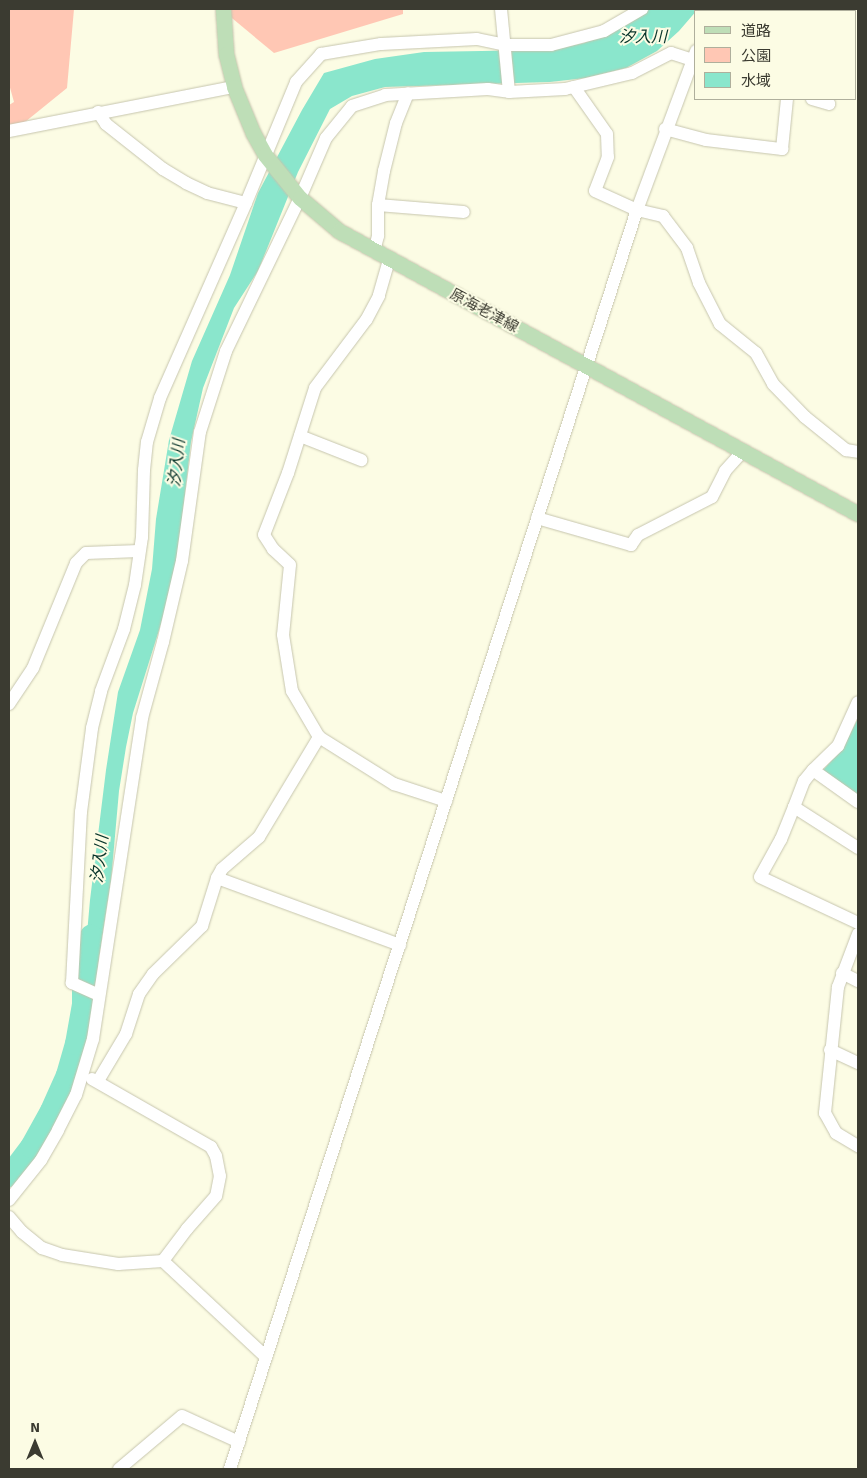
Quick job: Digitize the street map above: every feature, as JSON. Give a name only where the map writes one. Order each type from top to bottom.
[{"type":"main road","name":"原海老津線","points":[[223,9],[226,54],[234,87],[253,133],[265,155],[298,196],[339,231],[374,252],[858,514]]},
{"type":"street","points":[[501,9],[507,47],[509,92]]},
{"type":"street","points":[[100,995],[72,983],[81,812],[92,728],[101,692],[124,629],[135,585],[142,537],[144,470],[148,442],[160,398],[246,203],[296,82],[321,54],[381,44],[476,39],[507,47],[551,45],[589,36],[611,28],[642,9]]},
{"type":"street","points":[[9,1200],[41,1160],[76,1094],[84,1074],[93,1039],[142,718],[164,642],[182,560],[200,432],[226,351],[326,138],[352,106],[368,99],[408,92],[488,89],[509,92],[574,87],[632,73],[671,53],[694,57],[665,129],[637,210],[230,1469]]},
{"type":"street","points":[[9,131],[98,112],[234,87]]},
{"type":"street","points":[[574,87],[607,134],[608,157],[595,191],[637,210],[663,216],[687,248],[699,283],[720,324],[756,353],[773,384],[806,416],[846,450],[858,452]]},
{"type":"street","points":[[374,252],[378,236],[378,205],[396,123],[408,92]]},
{"type":"street","points":[[665,129],[706,140],[782,149],[786,100]]},
{"type":"street","points":[[815,100],[829,104]]},
{"type":"street","points":[[98,112],[106,124],[163,169],[186,183],[208,193],[246,203]]},
{"type":"street","points":[[378,205],[464,212]]},
{"type":"street","points":[[389,260],[380,296],[366,320],[315,388],[300,436],[264,535],[273,548],[290,565],[283,635],[292,691],[319,736],[394,784],[446,801]]},
{"type":"street","points":[[300,436],[361,460]]},
{"type":"street","points":[[537,518],[631,545],[638,535],[712,497],[724,470],[743,451]]},
{"type":"street","points":[[9,704],[16,697],[33,668],[76,563],[86,553],[139,551]]},
{"type":"street","points":[[858,702],[838,746],[804,781],[781,839],[760,876],[858,923]]},
{"type":"street","points":[[98,1081],[126,1034],[138,994],[153,974],[202,926],[217,878],[222,869],[259,837],[319,736]]},
{"type":"street","points":[[813,770],[858,802]]},
{"type":"street","points":[[794,807],[858,848]]},
{"type":"street","points":[[217,878],[400,946]]},
{"type":"street","points":[[858,934],[842,973],[830,1050],[825,1113],[836,1133],[858,1146]]},
{"type":"street","points":[[842,973],[858,981]]},
{"type":"street","points":[[830,1050],[858,1063]]},
{"type":"street","points":[[84,1074],[211,1147],[216,1156],[220,1176],[216,1196],[187,1229],[163,1261]]},
{"type":"street","points":[[9,1217],[22,1232],[42,1248],[62,1255],[118,1264],[163,1261],[266,1357]]},
{"type":"street","points":[[119,1469],[182,1416],[239,1442]]},
{"type":"green space","points":[[9,9],[74,9],[67,88],[9,135],[9,105],[14,102],[9,84]]},
{"type":"green space","points":[[221,9],[403,9],[403,14],[274,53]]},
{"type":"water","name":"汐入川","points":[[650,9],[698,9],[694,10],[694,14],[679,31],[657,51],[626,68],[586,78],[550,82],[385,87],[352,96],[330,109],[298,172],[258,271],[234,308],[203,388],[191,442],[179,547],[166,608],[133,713],[126,747],[119,791],[111,881],[99,958],[97,988],[87,985],[86,945],[106,770],[118,692],[140,630],[152,569],[156,519],[169,440],[192,361],[230,275],[258,193],[302,110],[324,73],[375,59],[424,52],[549,50],[584,43],[627,24]]},
{"type":"water","points":[[858,718],[858,795],[823,770],[843,748]]},
{"type":"waterway","name":"汐入川","points":[[9,1176],[31,1147],[51,1111],[67,1075],[76,1044],[83,1005],[83,989],[91,936]]}]
